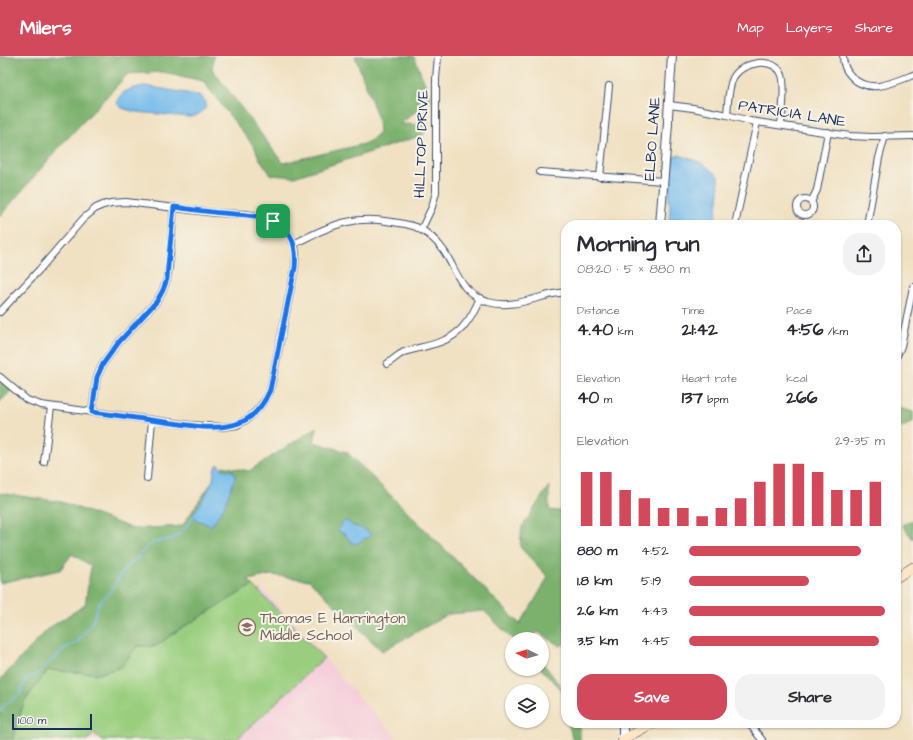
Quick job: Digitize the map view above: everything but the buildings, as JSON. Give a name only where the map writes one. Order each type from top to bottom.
[{"type":"main road","points":[[901,575],[913,567]]},
{"type":"main road","points":[[623,740],[644,728]]},
{"type":"street","name":"HILLTOP DRIVE","points":[[421,230],[432,207],[436,192],[436,79],[438,56]]},
{"type":"street","name":"ELBO LANE","points":[[660,220],[672,56]]},
{"type":"street","points":[[842,56],[849,74],[856,81],[867,86],[884,86],[913,75]]},
{"type":"street","points":[[727,115],[730,83],[735,75],[742,68],[751,64],[768,61],[774,63],[783,76],[784,88],[781,125]]},
{"type":"street","points":[[600,177],[609,86]]},
{"type":"street","name":"PATRICIA LANE","points":[[668,105],[693,108],[757,122],[864,137],[913,136]]},
{"type":"street","points":[[736,220],[757,122]]},
{"type":"street","points":[[811,202],[817,190],[828,132]]},
{"type":"street","points":[[868,220],[879,158],[885,136]]},
{"type":"street","points":[[540,172],[663,181]]},
{"type":"street","points":[[0,312],[83,219],[103,204],[126,202],[216,213],[246,214],[267,218],[285,229],[290,235],[294,244],[296,254],[295,268],[272,384],[267,397],[259,408],[243,422],[223,427],[202,427],[51,407],[27,400],[0,377]]},
{"type":"street","points":[[92,412],[97,377],[103,364],[119,342],[157,301],[163,290],[167,279],[174,207]]},
{"type":"street","points":[[294,244],[308,236],[341,223],[370,219],[394,222],[415,226],[431,237],[444,252],[464,287],[480,298],[496,304],[511,304],[561,293]]},
{"type":"street","points":[[901,346],[913,287]]},
{"type":"street","points":[[387,364],[404,352],[441,342],[453,336],[466,324],[480,298]]},
{"type":"street","points":[[44,462],[51,407]]},
{"type":"street","points":[[147,478],[152,420]]},
{"type":"street","points":[[623,728],[623,740]]},
{"type":"street","points":[[753,728],[762,740]]},
{"type":"shaded area","name":"Thomas E Harrington Middle School","points":[[261,587],[398,740],[4,740],[36,689],[83,677],[130,668]]},
{"type":"green space","points":[[0,56],[214,56],[212,69],[283,163],[368,143],[379,133],[378,119],[355,56],[414,56],[431,99],[400,124],[429,125],[423,135],[294,177],[271,175],[259,158],[255,148],[203,81],[163,72],[128,74],[64,142],[0,216]]},
{"type":"green space","points":[[0,379],[12,390],[0,402]]},
{"type":"green space","points":[[901,408],[913,412],[913,422],[901,428]]},
{"type":"green space","points":[[317,427],[314,442],[347,452],[520,624],[548,577],[520,547],[522,527],[549,486],[549,510],[561,511],[561,646],[549,639],[549,632],[505,632],[484,611],[449,614],[382,651],[309,580],[271,575],[248,580],[253,585],[177,631],[156,646],[137,646],[121,667],[99,674],[48,670],[24,702],[12,740],[0,740],[0,680],[49,628],[85,605],[91,566],[72,554],[60,570],[0,583],[0,493],[62,502],[134,529],[182,526],[223,466],[249,471]]},
{"type":"green space","points":[[913,520],[913,539],[902,525]]},
{"type":"green space","name":"Thomas E Harrington Middle School","points":[[253,585],[324,658],[236,740],[102,740],[94,733],[88,740],[12,740],[24,702],[48,670],[99,674],[121,667],[137,646],[156,646],[177,631]]},
{"type":"green space","points":[[549,671],[561,687],[561,689],[548,676]]},
{"type":"green space","points":[[569,728],[580,728],[580,740],[573,740]]},
{"type":"water","points":[[145,86],[198,95],[206,102],[205,109],[194,116],[189,117],[138,112],[122,108],[118,105],[117,100],[124,92],[133,88]]},
{"type":"water","points":[[679,155],[692,159],[701,163],[718,176],[719,192],[716,216],[713,220],[669,220],[670,203],[668,201],[673,157]]},
{"type":"water","points":[[218,464],[222,469],[233,471],[235,478],[224,507],[212,525],[210,525],[197,521],[193,514],[208,490],[213,479],[215,468]]},
{"type":"water","points":[[344,521],[361,528],[368,532],[371,536],[355,544],[352,543],[345,534],[338,531]]},
{"type":"waterway","points":[[0,712],[5,705],[20,694],[26,679],[37,674],[64,649],[77,642],[85,633],[93,621],[99,602],[110,593],[123,571],[154,542],[171,539],[182,532],[195,515]]},
{"type":"place","name":"Thomas E Harrington Middle School","points":[[247,627]]},
{"type":"route","points":[[174,207],[216,213],[246,214],[267,218],[273,221],[285,229],[290,235],[295,247],[296,261],[272,384],[267,397],[259,408],[243,422],[236,425],[216,428],[92,412],[97,377],[100,368],[119,342],[157,301],[163,290],[167,279],[174,207]]}]
